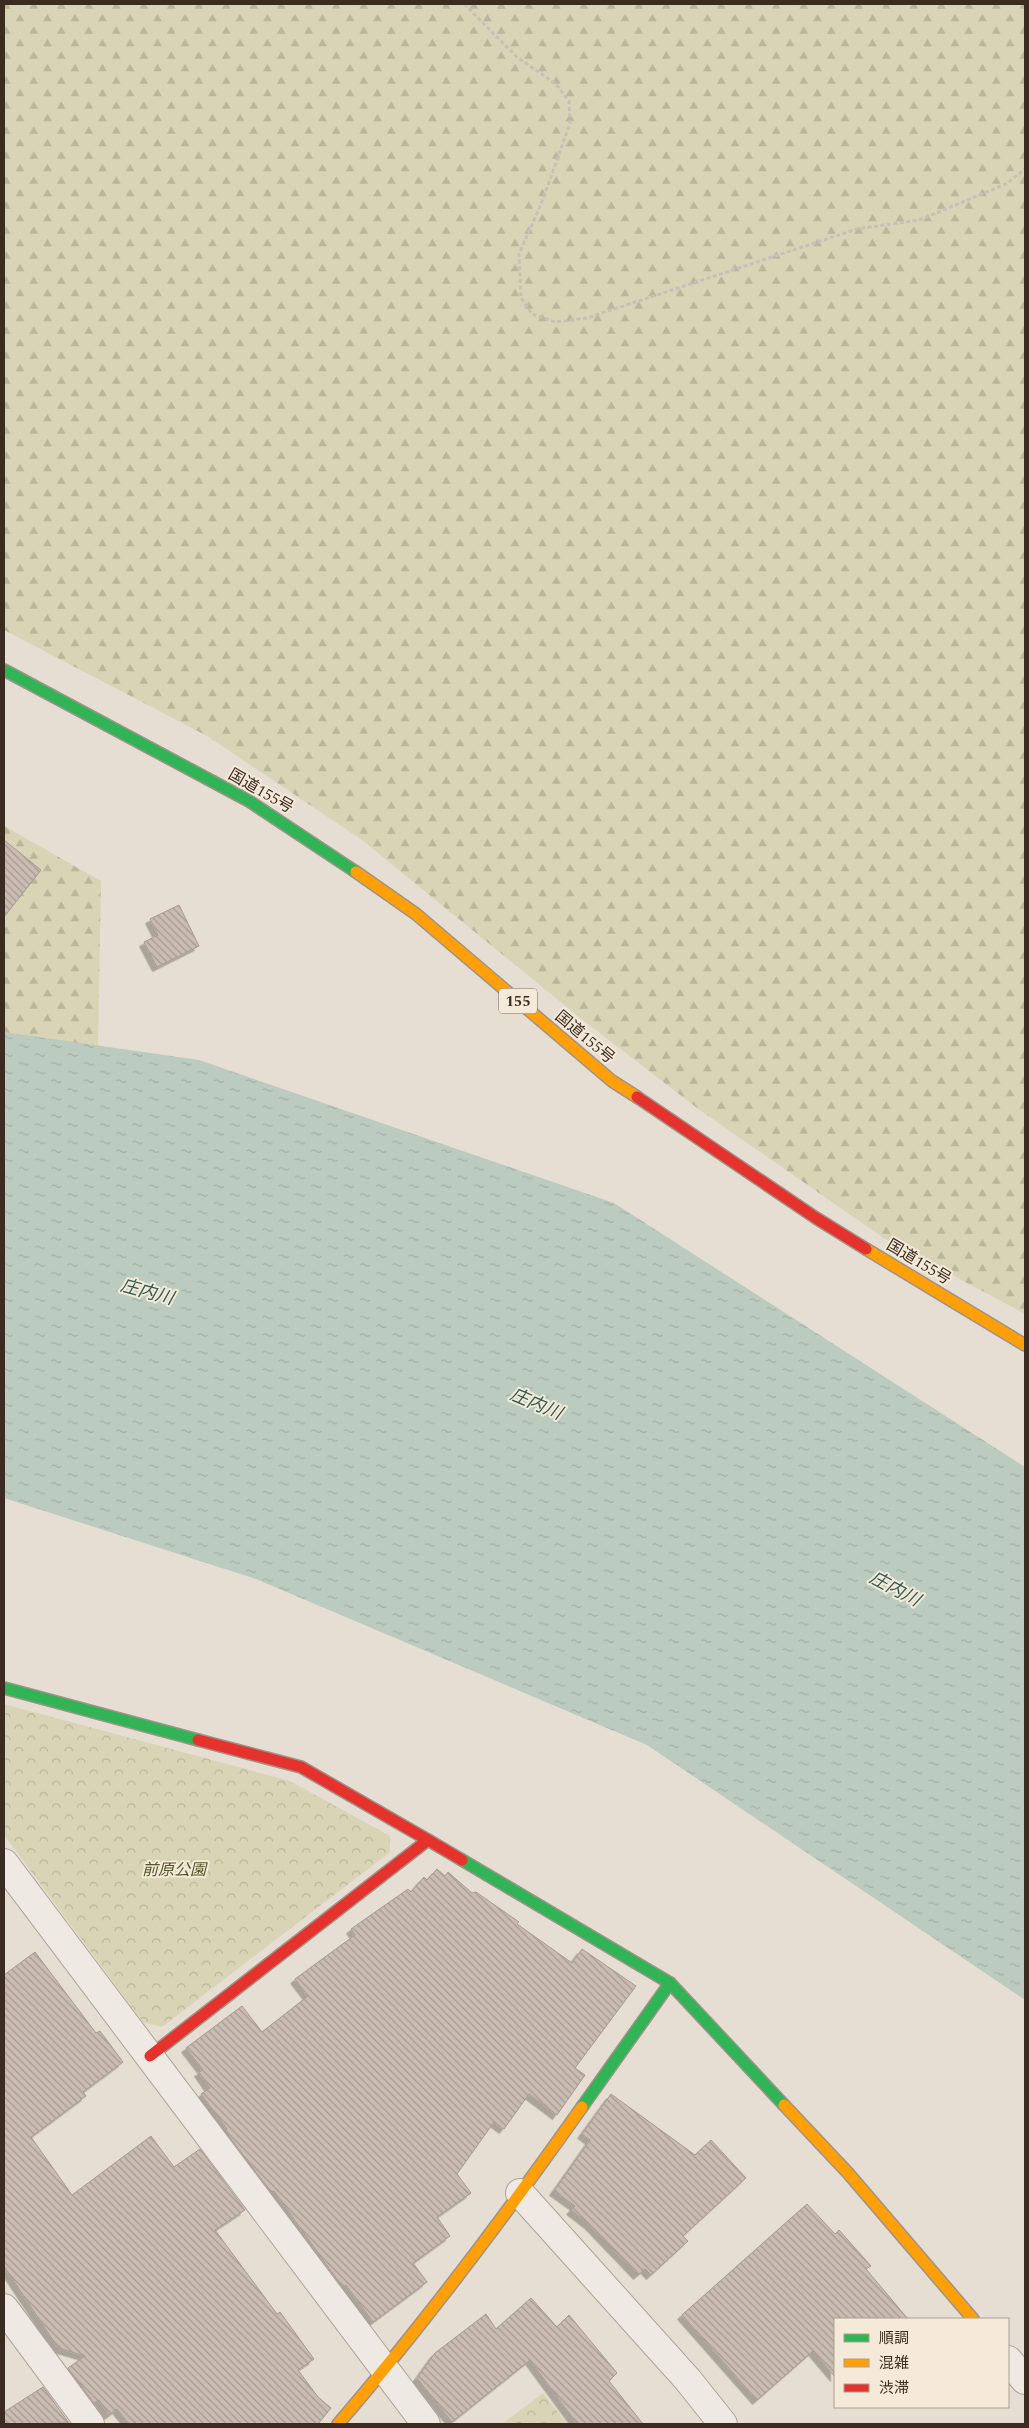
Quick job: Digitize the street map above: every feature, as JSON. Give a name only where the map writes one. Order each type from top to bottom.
[{"type":"main road","name":"国道155号","points":[[4,670],[249,801],[320,846],[416,914],[612,1081],[816,1218],[1025,1345]]},
{"type":"main road","points":[[4,1688],[301,1767],[670,1983],[848,2173],[972,2318]]},
{"type":"main road","points":[[150,2056],[428,1840]]},
{"type":"main road","points":[[338,2424],[386,2370],[520,2193],[670,1983]]},
{"type":"street","points":[[4,1862],[426,2424]]},
{"type":"street","points":[[520,2193],[688,2380],[723,2424]]},
{"type":"street","points":[[4,2308],[90,2424]]},
{"type":"street","points":[[1009,2361],[1025,2380]]},
{"type":"path","points":[[464,4],[517,57],[556,84],[569,101],[570,123],[542,202],[519,254],[521,298],[532,314],[555,322],[587,318],[857,229],[919,220],[1006,184],[1025,170]]},
{"type":"green space","points":[[4,4],[1025,4],[1025,1314],[885,1239],[697,1108],[579,1017],[362,840],[207,736],[4,630]]},
{"type":"green space","points":[[4,826],[101,881],[97,1097],[4,1221]]},
{"type":"green space","name":"前原公園","points":[[4,1704],[290,1781],[390,1836],[390,1852],[162,2027],[143,2022],[4,1835]]},
{"type":"green space","points":[[543,2393],[567,2424],[502,2424]]},
{"type":"water","name":"庄内川","points":[[4,1032],[199,1060],[614,1203],[1025,1467],[1025,2000],[647,1745],[256,1579],[4,1498]]},
{"type":"building","points":[[4,840],[41,870],[4,917]]},
{"type":"building","points":[[179,905],[199,946],[157,967],[144,942],[158,935],[150,919]]},
{"type":"building","points":[[437,1869],[445,1876],[448,1872],[472,1893],[476,1892],[519,1922],[517,1924],[572,1963],[582,1949],[636,1986],[575,2068],[585,2075],[557,2115],[529,2094],[504,2129],[494,2122],[457,2174],[471,2193],[437,2217],[450,2236],[413,2263],[427,2282],[373,2322],[346,2285],[343,2288],[274,2191],[271,2192],[225,2131],[227,2129],[201,2094],[210,2088],[199,2072],[203,2070],[186,2048],[242,2006],[262,2032],[308,1996],[295,1979],[355,1935],[351,1929],[408,1889],[411,1892],[424,1877],[427,1880]]},
{"type":"building","points":[[35,1952],[96,2033],[100,2031],[123,2062],[83,2092],[86,2096],[31,2137],[72,2195],[151,2136],[174,2167],[200,2149],[245,2210],[215,2230],[277,2314],[280,2312],[314,2359],[298,2370],[318,2397],[331,2408],[318,2424],[129,2424],[117,2409],[109,2415],[99,2400],[94,2403],[68,2368],[85,2356],[58,2348],[4,2266],[4,1975]]},
{"type":"building","points":[[611,2094],[695,2155],[711,2140],[746,2178],[683,2236],[688,2241],[651,2275],[645,2269],[638,2275],[589,2224],[571,2210],[575,2206],[554,2191],[590,2140],[582,2134]]},
{"type":"building","points":[[807,2204],[835,2234],[839,2230],[871,2266],[866,2269],[907,2318],[834,2318],[834,2376],[813,2351],[757,2400],[682,2315]]},
{"type":"building","points":[[531,2298],[557,2327],[569,2315],[617,2373],[609,2381],[643,2424],[577,2424],[530,2360],[452,2422],[417,2378],[435,2353],[486,2314],[496,2329]]},
{"type":"building","points":[[43,2387],[69,2423],[4,2424],[4,2412]]},
{"type":"traffic: fast","points":[[4,670],[249,801],[356,872]]},
{"type":"traffic: fast","points":[[4,1688],[198,1740]]},
{"type":"traffic: fast","points":[[462,1860],[670,1983],[784,2105]]},
{"type":"traffic: fast","points":[[582,2107],[670,1983]]},
{"type":"traffic: slow","points":[[356,872],[416,914],[612,1081],[637,1097]]},
{"type":"traffic: slow","points":[[866,1249],[1025,1345]]},
{"type":"traffic: slow","points":[[784,2105],[848,2173],[972,2318]]},
{"type":"traffic: slow","points":[[338,2424],[464,2268],[582,2107]]},
{"type":"traffic: jam","points":[[637,1097],[816,1218],[866,1249]]},
{"type":"traffic: jam","points":[[198,1740],[301,1767],[428,1840]]},
{"type":"traffic: jam","points":[[150,2056],[428,1840],[462,1860]]}]
